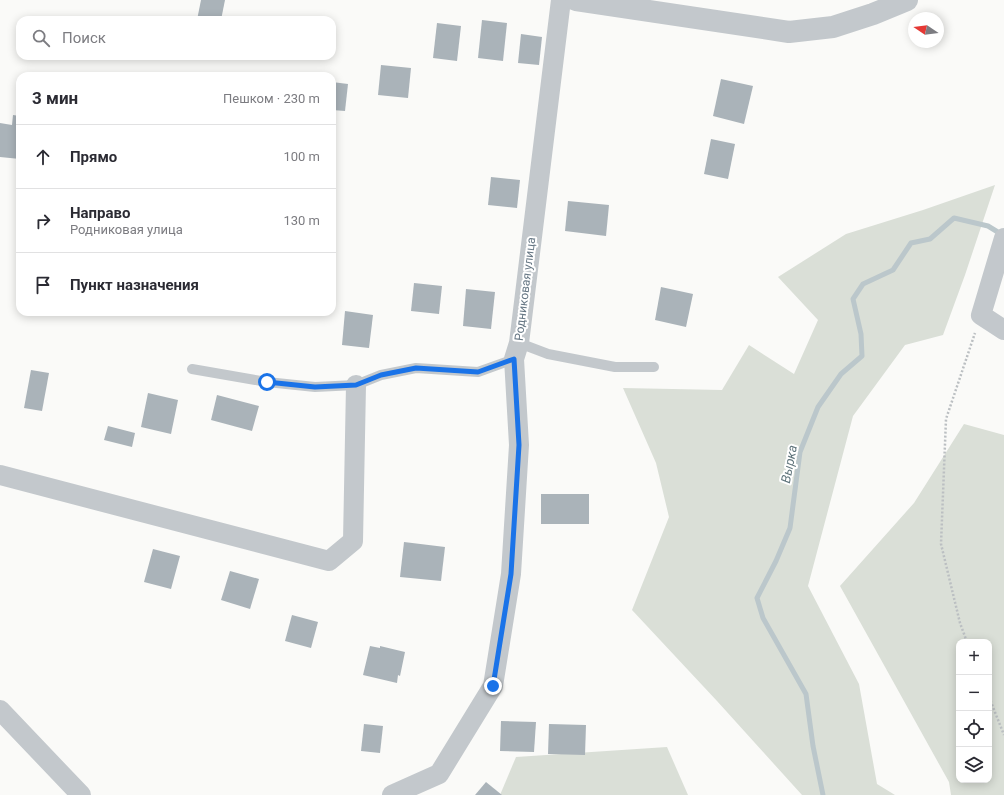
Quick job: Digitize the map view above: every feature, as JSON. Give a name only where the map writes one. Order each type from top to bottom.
[{"type":"street","name":"Родниковая улица","points":[[392,795],[439,774],[493,686],[511,574],[519,445],[516,351],[561,0]]},
{"type":"street","points":[[576,0],[789,32],[833,27],[874,7],[907,0]]},
{"type":"street","points":[[1004,238],[981,315],[1004,330]]},
{"type":"street","points":[[0,475],[329,561],[353,541],[356,385]]},
{"type":"street","points":[[0,710],[81,795]]},
{"type":"lane","points":[[192,369],[267,382],[315,387],[356,385],[381,375],[416,368],[478,372],[516,351],[548,354],[615,367],[654,367]]},
{"type":"path","points":[[966,639],[960,622],[941,544],[945,434],[946,418],[981,315]]},
{"type":"path","points":[[992,705],[1004,735]]},
{"type":"shaded area","points":[[995,185],[943,335],[905,345],[853,416],[808,586],[859,684],[877,784],[895,795],[802,795],[632,610],[669,517],[656,463],[623,388],[722,390],[749,345],[794,374],[818,320],[778,277],[846,234],[923,210]]},
{"type":"shaded area","points":[[964,424],[1004,435],[1004,795],[951,795],[949,782],[840,586],[914,503]]},
{"type":"shaded area","points":[[667,747],[688,795],[500,795],[516,757]]},
{"type":"building","points":[[201,0],[225,0],[222,16],[198,16]]},
{"type":"building","points":[[482,20],[507,23],[503,61],[478,58]]},
{"type":"building","points":[[437,23],[461,26],[457,61],[433,58]]},
{"type":"building","points":[[521,34],[542,37],[539,65],[518,63]]},
{"type":"building","points":[[381,65],[411,68],[408,98],[378,95]]},
{"type":"building","points":[[721,79],[753,86],[744,124],[713,116]]},
{"type":"building","points":[[336,82],[348,84],[345,111],[336,110]]},
{"type":"building","points":[[13,115],[16,115],[16,159],[0,157],[0,123],[12,125]]},
{"type":"building","points":[[711,139],[735,144],[728,179],[704,174]]},
{"type":"building","points":[[491,177],[520,180],[517,208],[488,205]]},
{"type":"building","points":[[568,201],[609,205],[606,236],[565,231]]},
{"type":"building","points":[[414,283],[442,286],[439,314],[411,311]]},
{"type":"building","points":[[661,287],[693,294],[686,327],[655,320]]},
{"type":"building","points":[[466,289],[495,292],[491,329],[463,326]]},
{"type":"building","points":[[345,311],[373,315],[369,348],[342,345]]},
{"type":"building","points":[[31,370],[49,373],[42,411],[24,408]]},
{"type":"building","points":[[148,393],[178,400],[171,434],[141,427]]},
{"type":"building","points":[[217,395],[259,406],[252,431],[211,420]]},
{"type":"building","points":[[108,426],[135,433],[132,447],[104,440]]},
{"type":"building","points":[[541,494],[589,494],[589,524],[541,524]]},
{"type":"building","points":[[404,542],[445,547],[441,581],[400,577]]},
{"type":"building","points":[[153,549],[180,556],[171,589],[144,582]]},
{"type":"building","points":[[230,571],[259,579],[250,609],[221,600]]},
{"type":"building","points":[[292,615],[318,622],[311,648],[285,641]]},
{"type":"building","points":[[370,646],[380,648],[380,646],[405,652],[397,683],[363,675]]},
{"type":"building","points":[[501,721],[536,722],[534,752],[500,751]]},
{"type":"building","points":[[364,724],[383,726],[380,753],[361,751]]},
{"type":"building","points":[[549,724],[586,725],[585,755],[548,754]]},
{"type":"building","points":[[486,782],[502,795],[475,795]]},
{"type":"waterway","name":"Вырка","points":[[823,795],[813,746],[806,694],[763,618],[757,598],[776,561],[790,528],[800,452],[818,407],[841,374],[862,356],[861,334],[853,299],[863,284],[893,270],[911,243],[930,239],[954,218],[988,226],[1001,234]]},
{"type":"route","points":[[267,382],[315,387],[356,385],[381,375],[416,368],[478,372],[514,359],[519,445],[511,574],[493,686]]}]
